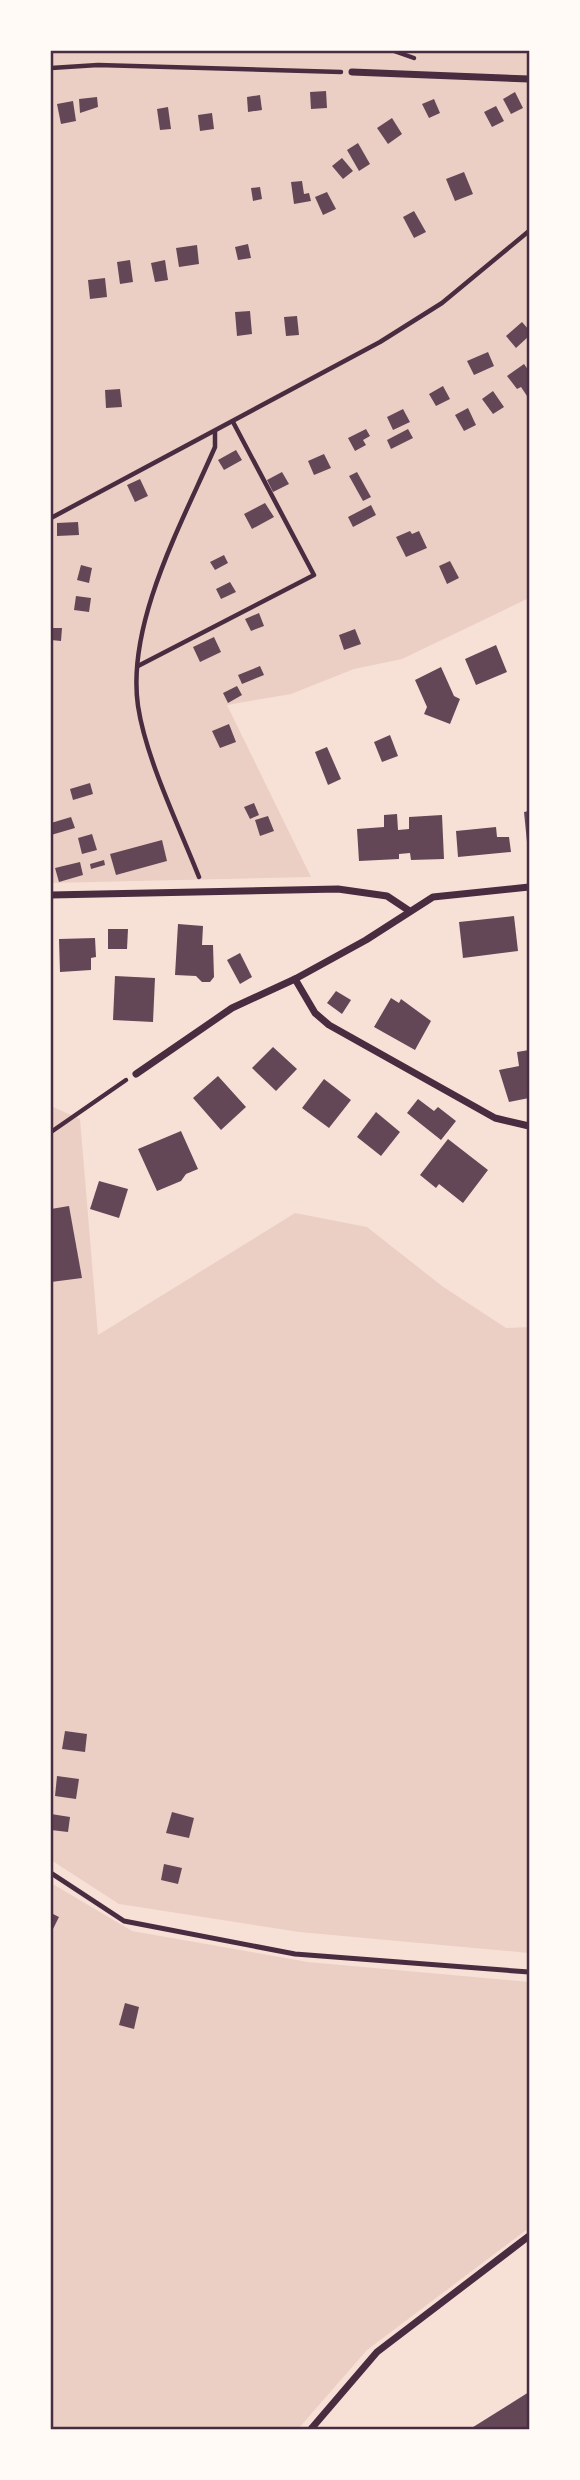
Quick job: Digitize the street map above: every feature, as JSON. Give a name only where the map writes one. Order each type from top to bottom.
[{"type":"street","points":[[352,72],[529,79]]},
{"type":"street","points":[[135,1074],[232,1008],[295,979],[366,940],[433,897],[458,892],[529,887]]},
{"type":"street","points":[[51,895],[372,891],[387,896],[408,911]]},
{"type":"street","points":[[295,979],[315,1013],[329,1025],[495,1118],[529,1126]]},
{"type":"street","points":[[311,2429],[377,2352],[529,2236]]},
{"type":"lane","points":[[51,1873],[124,1921],[295,1954],[529,1972]]},
{"type":"path","points":[[51,68],[98,65],[352,72]]},
{"type":"path","points":[[51,518],[380,342],[442,303],[489,267],[529,231]]},
{"type":"path","points":[[137,666],[314,575],[233,422]]},
{"type":"path","points":[[204,891],[145,737],[138,705],[137,666],[150,607],[165,563],[215,447],[215,430]]},
{"type":"path","points":[[51,1132],[135,1074]]},
{"type":"shaded area","points":[[51,51],[529,51],[529,598],[402,659],[354,669],[291,694],[227,705],[311,877],[51,883]]},
{"type":"shaded area","points":[[51,1106],[80,1119],[98,1335],[295,1213],[367,1227],[442,1286],[506,1328],[529,1327],[529,1953],[299,1932],[119,1904],[51,1860]]},
{"type":"shaded area","points":[[51,1883],[132,1931],[308,1962],[529,1982],[529,2228],[367,2350],[298,2429],[51,2429]]},
{"type":"building","points":[[326,91],[327,108],[311,109],[310,92]]},
{"type":"building","points":[[515,92],[523,108],[511,114],[503,99]]},
{"type":"building","points":[[260,95],[262,110],[248,112],[247,97]]},
{"type":"building","points":[[97,97],[98,107],[80,113],[79,99]]},
{"type":"building","points":[[434,99],[440,113],[429,118],[422,104]]},
{"type":"building","points":[[73,101],[76,121],[61,124],[57,104]]},
{"type":"building","points":[[496,106],[504,121],[492,127],[484,112]]},
{"type":"building","points":[[168,107],[171,129],[160,130],[157,109]]},
{"type":"building","points":[[212,113],[214,129],[200,131],[198,115]]},
{"type":"building","points":[[392,118],[402,134],[388,144],[377,128]]},
{"type":"building","points":[[358,143],[370,164],[359,171],[347,150]]},
{"type":"building","points":[[342,158],[353,171],[343,179],[332,166]]},
{"type":"building","points":[[464,172],[473,194],[455,201],[446,179]]},
{"type":"building","points":[[302,181],[304,194],[309,193],[311,201],[294,204],[291,182]]},
{"type":"building","points":[[260,187],[262,199],[253,201],[251,188]]},
{"type":"building","points":[[327,192],[336,209],[323,215],[315,197]]},
{"type":"building","points":[[414,211],[426,232],[414,238],[403,217]]},
{"type":"building","points":[[248,244],[251,258],[238,260],[235,247]]},
{"type":"building","points":[[197,245],[199,264],[179,267],[176,248]]},
{"type":"building","points":[[130,260],[133,282],[120,284],[117,262]]},
{"type":"building","points":[[165,260],[168,280],[155,282],[151,263]]},
{"type":"building","points":[[105,278],[107,297],[90,299],[88,280]]},
{"type":"building","points":[[250,311],[252,334],[237,336],[235,312]]},
{"type":"building","points":[[297,316],[299,335],[286,336],[284,317]]},
{"type":"building","points":[[522,322],[529,330],[529,336],[516,348],[506,336]]},
{"type":"building","points":[[488,352],[494,366],[474,375],[467,361]]},
{"type":"building","points":[[524,364],[529,371],[529,399],[521,387],[517,389],[507,376]]},
{"type":"building","points":[[443,386],[450,399],[436,406],[429,394]]},
{"type":"building","points":[[120,389],[122,407],[106,408],[105,390]]},
{"type":"building","points":[[493,391],[504,407],[493,414],[482,399]]},
{"type":"building","points":[[468,408],[476,425],[464,431],[455,415]]},
{"type":"building","points":[[403,409],[410,422],[393,430],[387,417]]},
{"type":"building","points":[[366,429],[370,436],[363,440],[366,445],[355,451],[348,438]]},
{"type":"building","points":[[408,429],[413,438],[391,449],[387,440]]},
{"type":"building","points":[[236,450],[242,460],[224,470],[218,460]]},
{"type":"building","points":[[324,454],[331,468],[314,475],[308,461]]},
{"type":"building","points":[[282,472],[289,484],[273,492],[267,480]]},
{"type":"building","points":[[357,472],[371,497],[363,501],[349,476]]},
{"type":"building","points":[[140,479],[148,496],[135,502],[127,485]]},
{"type":"building","points":[[265,503],[274,517],[252,529],[244,514]]},
{"type":"building","points":[[371,505],[376,515],[353,527],[348,517]]},
{"type":"building","points":[[78,522],[79,535],[57,536],[57,523]]},
{"type":"building","points":[[410,531],[412,534],[419,531],[427,548],[406,557],[396,537]]},
{"type":"building","points":[[224,555],[228,563],[215,570],[210,562]]},
{"type":"building","points":[[450,561],[459,578],[447,584],[439,566]]},
{"type":"building","points":[[81,565],[92,568],[89,583],[77,580]]},
{"type":"building","points":[[230,582],[236,592],[221,599],[216,589]]},
{"type":"building","points":[[76,596],[91,598],[89,612],[74,610]]},
{"type":"building","points":[[259,613],[264,626],[251,631],[245,619]]},
{"type":"building","points":[[51,628],[62,628],[61,641],[51,640]]},
{"type":"building","points":[[355,629],[361,644],[344,650],[339,635]]},
{"type":"building","points":[[214,637],[221,652],[200,662],[193,647]]},
{"type":"building","points":[[496,645],[507,672],[476,685],[465,659]]},
{"type":"building","points":[[260,666],[264,675],[242,684],[238,675]]},
{"type":"building","points":[[441,667],[454,696],[460,699],[450,724],[424,714],[427,707],[415,680]]},
{"type":"building","points":[[237,686],[242,695],[228,703],[223,693]]},
{"type":"building","points":[[229,724],[236,742],[220,748],[212,731]]},
{"type":"building","points":[[390,735],[398,756],[382,762],[374,742]]},
{"type":"building","points":[[327,747],[341,779],[328,785],[315,752]]},
{"type":"building","points":[[90,783],[93,794],[73,800],[70,789]]},
{"type":"building","points":[[254,803],[259,815],[250,819],[244,807]]},
{"type":"building","points":[[529,811],[529,842],[527,842],[524,812]]},
{"type":"building","points":[[397,814],[398,830],[409,829],[409,817],[442,815],[444,859],[411,860],[410,853],[399,854],[399,859],[359,861],[357,829],[384,827],[384,815]]},
{"type":"building","points":[[268,816],[274,831],[260,836],[255,820]]},
{"type":"building","points":[[71,817],[75,828],[51,835],[51,823]]},
{"type":"building","points":[[496,827],[497,837],[509,837],[511,852],[458,857],[456,831]]},
{"type":"building","points":[[92,834],[97,850],[82,854],[78,838]]},
{"type":"building","points":[[162,840],[167,861],[116,875],[110,854]]},
{"type":"building","points":[[104,860],[105,865],[91,869],[90,864]]},
{"type":"building","points":[[80,862],[83,875],[59,882],[55,868]]},
{"type":"building","points":[[514,916],[518,951],[463,958],[459,922]]},
{"type":"building","points":[[178,924],[203,926],[202,945],[213,945],[214,977],[210,982],[202,982],[196,976],[175,975]]},
{"type":"building","points":[[108,929],[128,929],[127,949],[108,949]]},
{"type":"building","points":[[95,938],[96,957],[91,958],[91,970],[60,972],[59,939]]},
{"type":"building","points":[[240,953],[252,977],[240,984],[227,960]]},
{"type":"building","points":[[115,976],[155,978],[153,1022],[113,1020]]},
{"type":"building","points":[[336,991],[351,1000],[342,1014],[327,1003]]},
{"type":"building","points":[[391,998],[399,1003],[401,999],[431,1021],[415,1050],[374,1027]]},
{"type":"building","points":[[273,1047],[297,1069],[276,1091],[252,1068]]},
{"type":"building","points":[[529,1050],[529,1098],[509,1102],[499,1070],[519,1066],[517,1052]]},
{"type":"building","points":[[218,1076],[246,1107],[221,1130],[193,1098]]},
{"type":"building","points":[[324,1079],[351,1100],[329,1128],[302,1108]]},
{"type":"building","points":[[418,1099],[434,1111],[438,1107],[456,1121],[441,1140],[407,1113]]},
{"type":"building","points":[[376,1112],[400,1132],[381,1156],[357,1137]]},
{"type":"building","points":[[181,1131],[198,1169],[186,1174],[181,1181],[157,1191],[138,1149]]},
{"type":"building","points":[[448,1139],[488,1170],[463,1203],[439,1184],[436,1188],[420,1175]]},
{"type":"building","points":[[99,1181],[128,1189],[119,1218],[90,1209]]},
{"type":"building","points":[[69,1206],[82,1278],[51,1282],[51,1209]]},
{"type":"building","points":[[65,1731],[87,1734],[85,1752],[62,1749]]},
{"type":"building","points":[[57,1776],[79,1779],[76,1799],[55,1796]]},
{"type":"building","points":[[172,1812],[194,1818],[189,1838],[166,1833]]},
{"type":"building","points":[[51,1814],[70,1817],[68,1832],[51,1830]]},
{"type":"building","points":[[164,1864],[182,1868],[178,1884],[161,1880]]},
{"type":"building","points":[[51,1913],[59,1917],[51,1933]]},
{"type":"building","points":[[125,2003],[139,2007],[134,2029],[119,2025]]},
{"type":"building","points":[[529,2392],[529,2429],[470,2429]]}]
